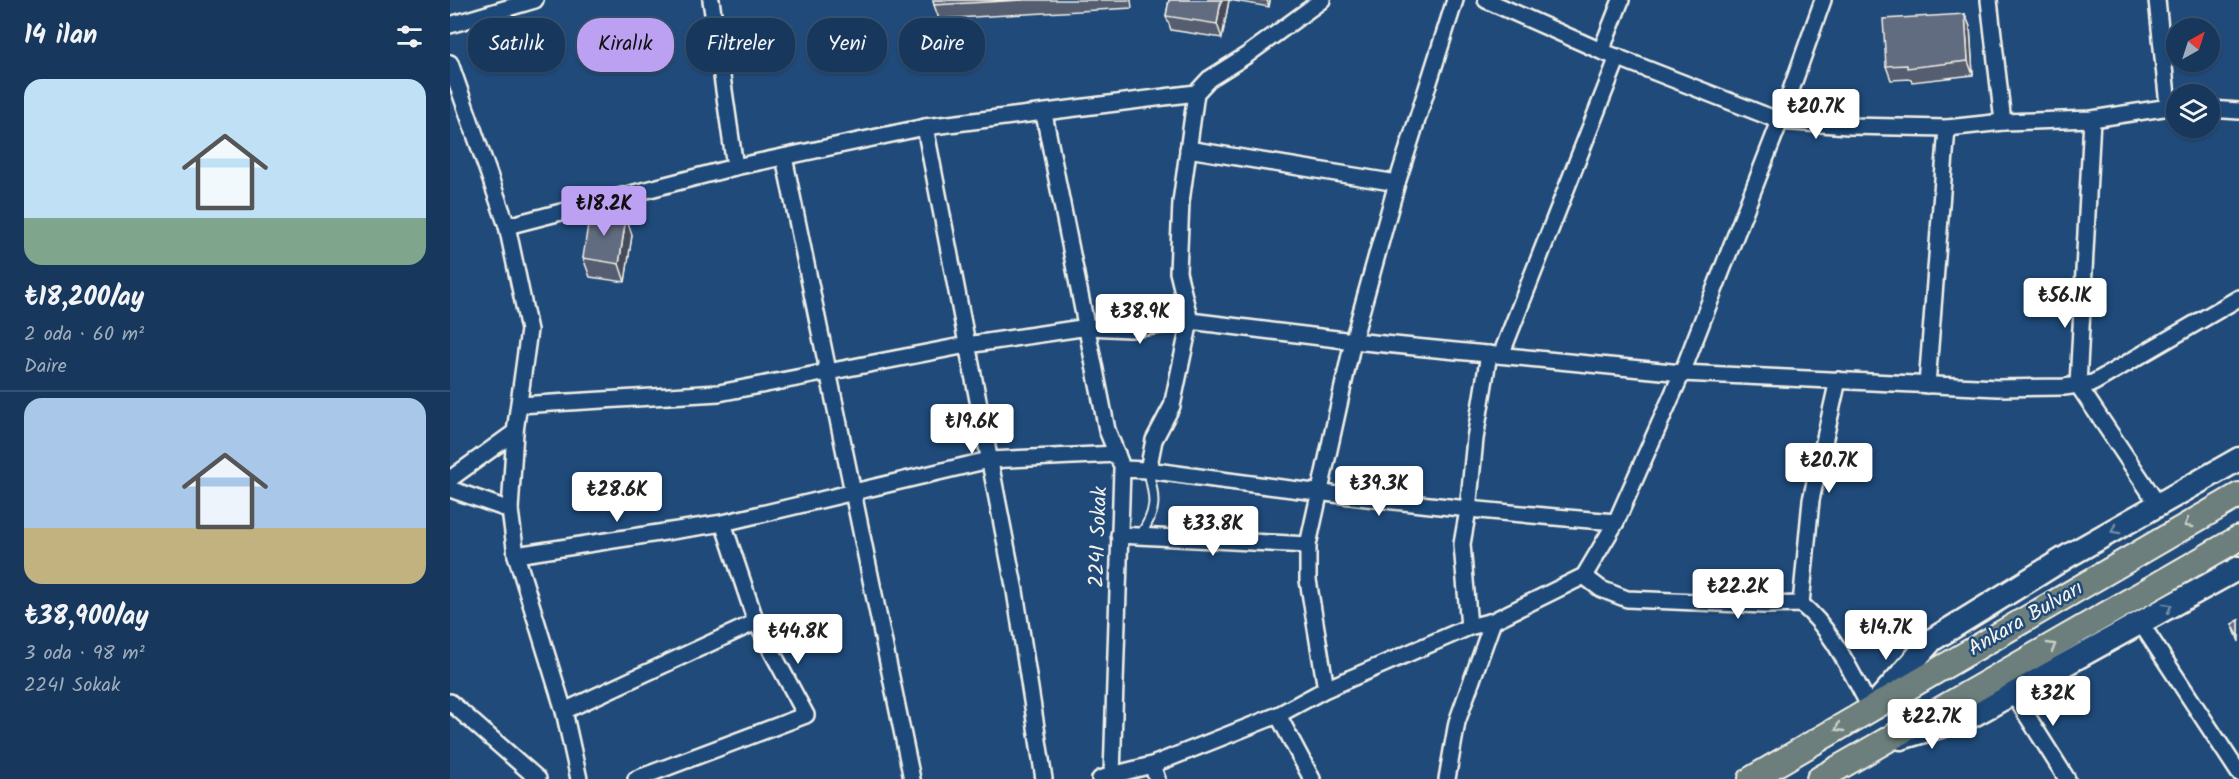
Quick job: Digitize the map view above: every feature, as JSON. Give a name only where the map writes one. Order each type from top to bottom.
[{"type":"main road","points":[[1871,709],[1932,640],[2068,556],[2239,459]]},
{"type":"main road","name":"Ankara Bulvarı","points":[[1751,779],[2239,495]]},
{"type":"main road","name":"Ankara Bulvarı","points":[[1819,779],[2239,538]]},
{"type":"main road","points":[[1882,744],[1970,717],[2239,568]]},
{"type":"street","points":[[450,25],[535,0]]},
{"type":"street","points":[[711,0],[735,167]]},
{"type":"street","points":[[1148,470],[1154,440],[1172,406],[1190,321],[1178,272],[1181,202],[1196,93],[1209,79],[1246,56],[1322,0]]},
{"type":"street","points":[[1326,689],[1308,580],[1308,545],[1353,341],[1397,183],[1455,0]]},
{"type":"street","points":[[1486,0],[1601,51],[1780,121],[1848,126],[1947,128],[2003,122],[2092,119],[2166,107]]},
{"type":"street","points":[[1601,51],[1621,0]]},
{"type":"street","points":[[1108,778],[1154,772],[1278,715],[1326,689],[1469,627],[1493,621],[1584,576],[1616,522],[1682,373],[1780,121],[1823,0]]},
{"type":"street","points":[[1989,0],[2003,122]]},
{"type":"street","points":[[2157,0],[2169,84]]},
{"type":"street","points":[[1469,627],[1462,544],[1475,439],[1495,354],[1618,57]]},
{"type":"street","points":[[450,63],[507,226],[529,330],[515,432],[510,510],[516,555],[564,711],[579,779]]},
{"type":"street","points":[[507,226],[735,167],[925,127],[1044,114],[1196,93]]},
{"type":"street","points":[[2220,110],[2239,111]]},
{"type":"street","points":[[516,555],[723,524],[989,460],[1119,462],[1107,430],[1044,114]]},
{"type":"street","points":[[2092,119],[2078,385],[2158,506]]},
{"type":"street","points":[[925,127],[1015,591],[1044,779]]},
{"type":"street","points":[[1927,385],[1947,128]]},
{"type":"street","points":[[1188,149],[1397,183]]},
{"type":"street","points":[[784,157],[912,779]]},
{"type":"street","points":[[519,405],[719,393],[828,374],[967,345],[1088,327],[1130,329],[1190,321],[1353,341],[1682,373],[1998,388],[2078,385],[2093,383],[2239,298]]},
{"type":"street","points":[[1801,604],[1811,500],[1838,380]]},
{"type":"street","points":[[450,479],[515,432]]},
{"type":"street","name":"2241 Sokak","points":[[1108,778],[1119,535],[1119,462],[1148,470],[1319,494],[1468,510],[1616,522]]},
{"type":"street","points":[[450,489],[510,510]]},
{"type":"street","points":[[636,779],[806,715],[756,622],[723,524]]},
{"type":"street","points":[[1119,535],[1308,545]]},
{"type":"street","points":[[1584,576],[1601,589],[1627,599],[1765,605],[1801,604],[1813,614],[1829,635],[1871,709]]},
{"type":"street","points":[[1446,779],[1457,722],[1493,621]]},
{"type":"street","points":[[564,711],[756,622]]},
{"type":"street","points":[[2140,622],[2239,773]]},
{"type":"street","points":[[2012,692],[2067,779]]},
{"type":"street","points":[[450,702],[538,779]]},
{"type":"street","points":[[1278,715],[1312,779]]},
{"type":"lane","points":[[1139,536],[1152,518],[1153,494],[1148,470]]},
{"type":"building","points":[[933,0],[1023,0],[934,5]]},
{"type":"building","points":[[1169,0],[1221,0],[1217,24],[1166,16]]},
{"type":"building","points":[[1965,14],[1968,61],[1907,68],[1907,65],[1886,66],[1883,19]]},
{"type":"building","points":[[590,211],[626,217],[619,264],[583,258]]},
{"type":"building","points":[[2239,620],[2239,637],[2232,624]]}]
